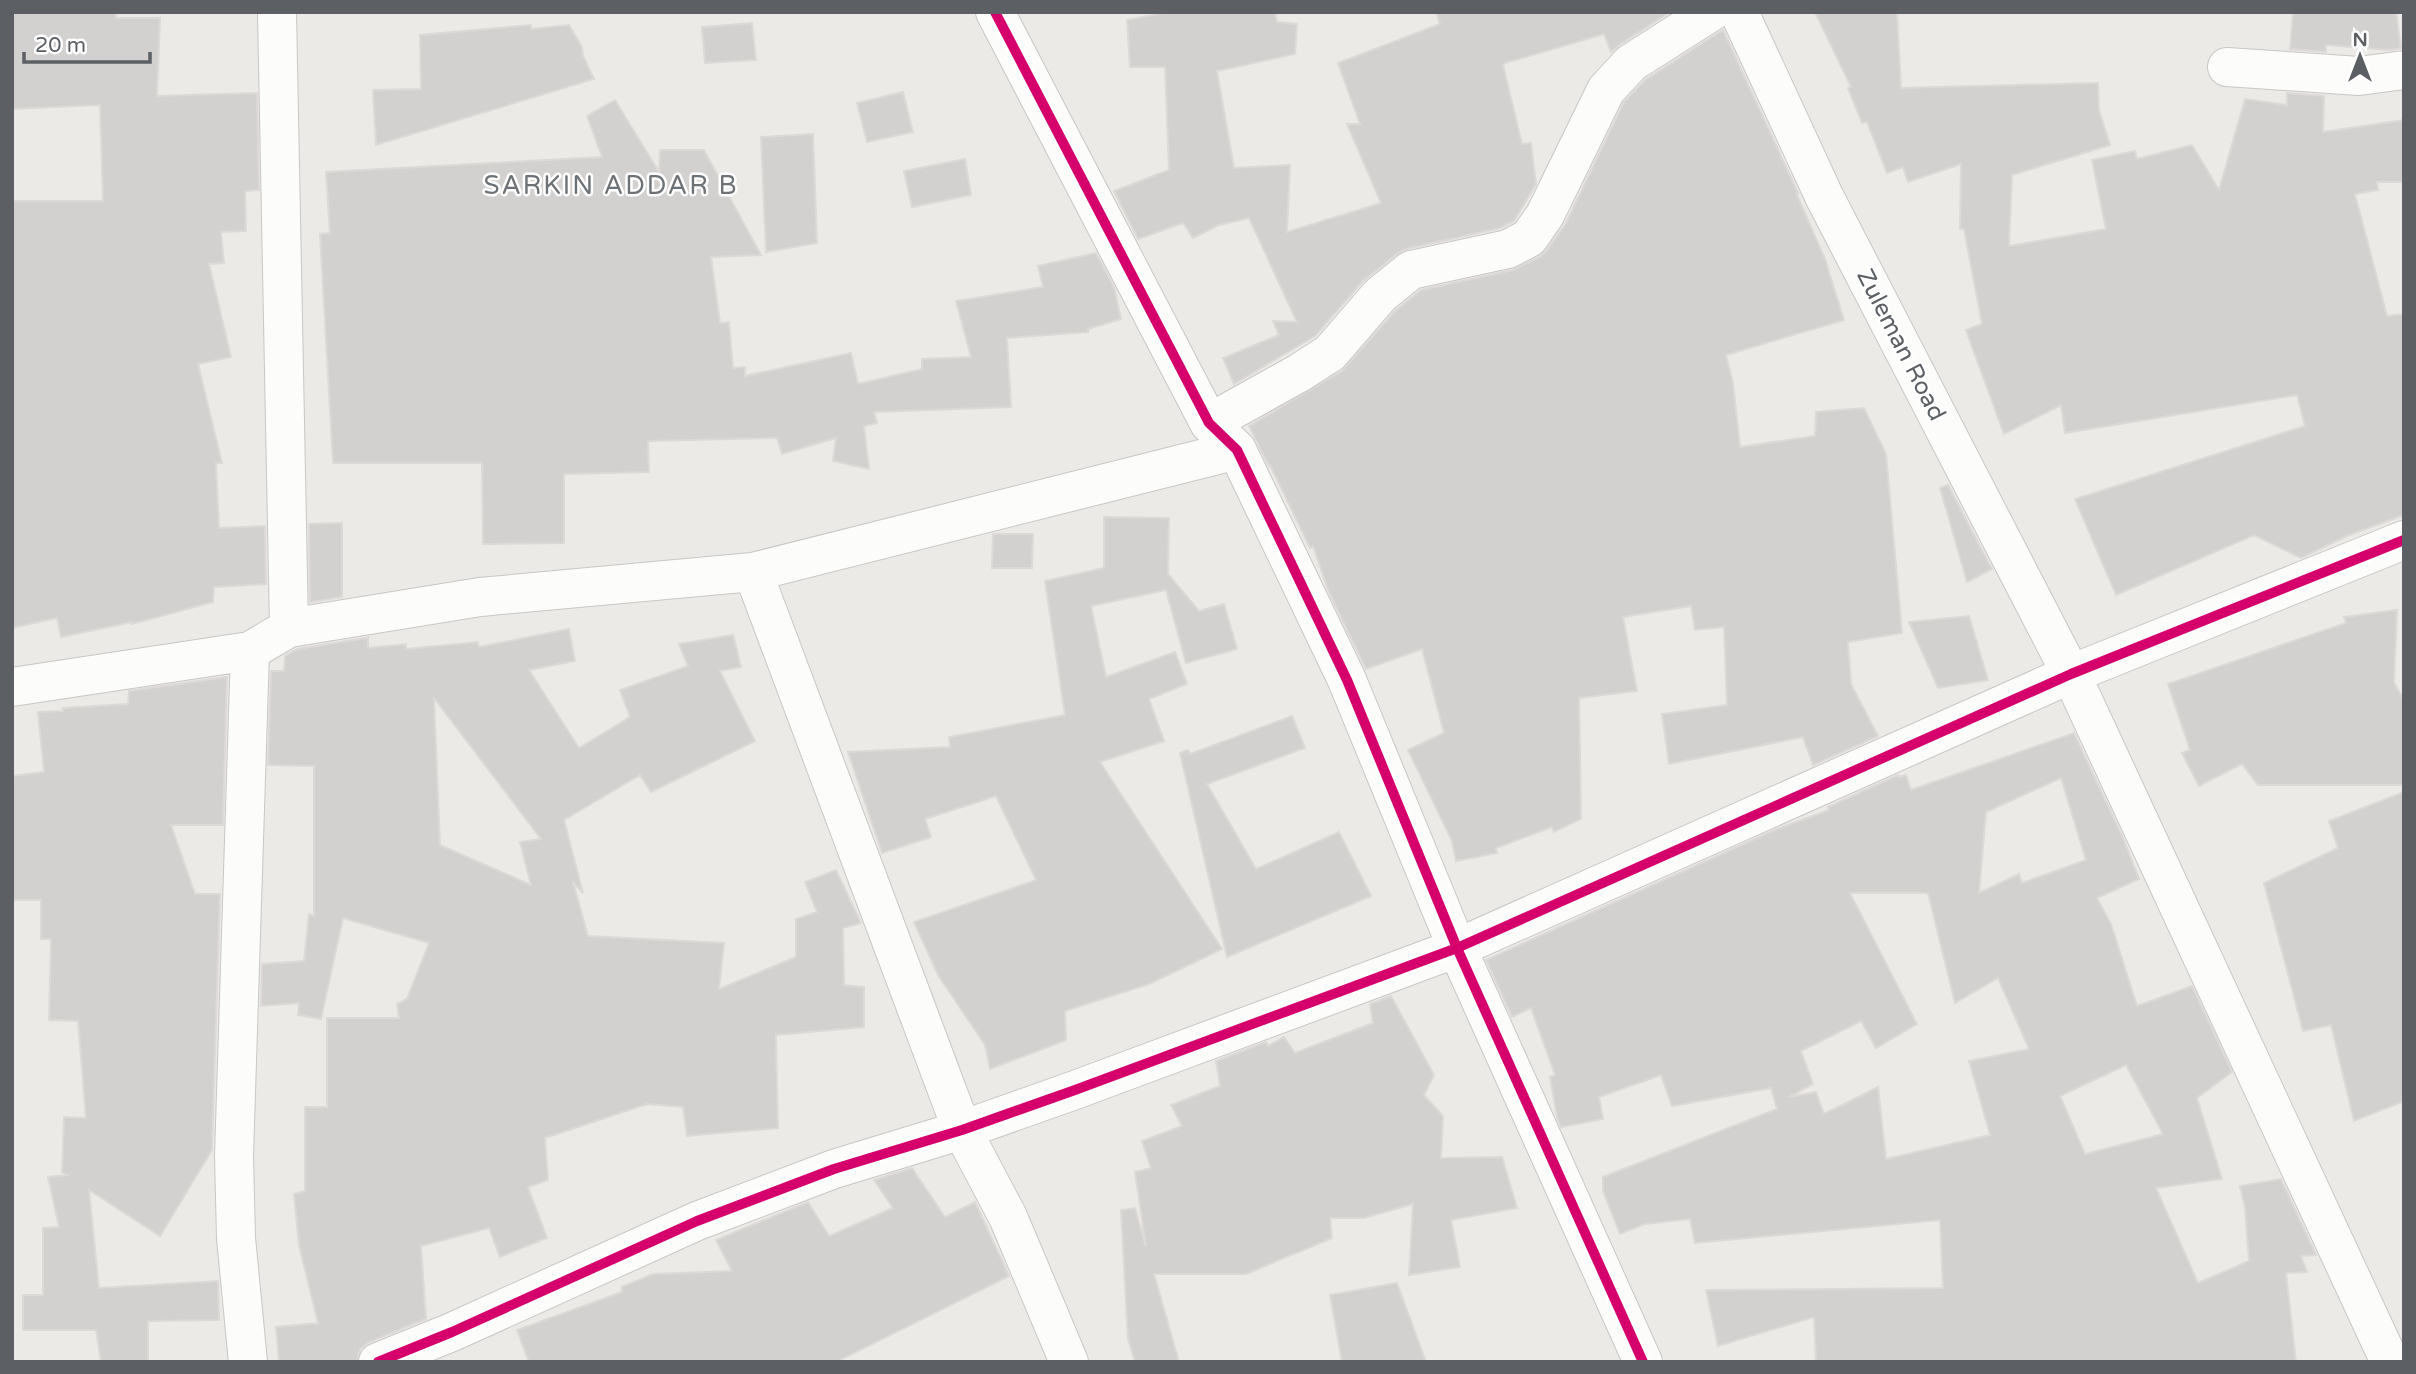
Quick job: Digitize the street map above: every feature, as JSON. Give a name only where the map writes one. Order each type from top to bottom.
[{"type":"street","points":[[277,12],[289,628]]},
{"type":"street","points":[[995,12],[1209,423],[1237,450],[1347,680],[1457,948],[1643,1362]]},
{"type":"street","points":[[1209,423],[1330,353],[1380,295],[1411,270],[1508,249],[1529,238],[1545,215],[1606,90],[1631,63],[1711,12]]},
{"type":"street","name":"Zuleman Road","points":[[1740,12],[1824,196],[2071,674],[2390,1362]]},
{"type":"street","points":[[2227,67],[2360,76],[2404,70]]},
{"type":"street","points":[[12,687],[250,651],[289,628],[480,597],[753,572],[1237,450]]},
{"type":"street","points":[[378,1362],[452,1332],[697,1221],[834,1169],[962,1130],[1457,948],[2071,674],[2404,541]]},
{"type":"street","points":[[753,572],[962,1130],[1008,1217],[1069,1362]]},
{"type":"street","points":[[248,1362],[236,1238],[234,1156],[250,651]]},
{"type":"building","points":[[12,12],[116,12],[116,18],[160,18],[157,96],[257,93],[259,190],[245,191],[246,231],[221,232],[224,263],[209,264],[231,357],[198,364],[222,463],[216,463],[219,528],[265,526],[266,584],[214,587],[213,602],[132,624],[61,637],[57,618],[12,628],[12,201],[103,201],[100,105],[12,109]]},
{"type":"building","points":[[1168,12],[1275,12],[1277,22],[1297,24],[1295,54],[1217,71],[1234,168],[1290,165],[1287,232],[1381,203],[1347,124],[1360,124],[1338,63],[1440,24],[1436,12],[1670,12],[1611,52],[1604,34],[1505,63],[1503,65],[1522,144],[1531,143],[1536,184],[1514,221],[1500,228],[1398,253],[1363,281],[1315,336],[1234,384],[1223,358],[1279,335],[1273,321],[1297,322],[1249,218],[1219,225],[1193,238],[1183,223],[1138,239],[1114,191],[1169,170],[1165,67],[1130,67],[1127,20]]},
{"type":"building","points":[[1815,12],[1897,12],[1901,88],[2098,83],[2099,110],[2110,145],[2012,175],[2009,246],[2106,229],[2092,160],[2135,151],[2137,159],[2192,145],[2219,190],[2245,99],[2287,105],[2287,93],[2324,96],[2323,132],[2404,120],[2404,182],[2377,182],[2378,190],[2355,194],[2387,316],[2404,314],[2404,515],[2349,535],[2301,558],[2254,535],[2116,595],[2075,499],[2305,426],[2297,395],[2065,433],[2061,405],[2004,434],[1966,330],[1982,324],[1964,229],[1960,229],[1961,164],[1908,182],[1903,167],[1887,173],[1867,122],[1862,123],[1848,88],[1851,87]]},
{"type":"building","points":[[2293,12],[2396,12],[2401,48],[2390,50],[2326,45],[2326,52],[2290,49]]},
{"type":"building","points":[[752,23],[756,60],[705,63],[702,27]]},
{"type":"building","points":[[531,25],[531,29],[569,25],[582,47],[583,56],[594,79],[376,145],[373,90],[421,89],[420,35]]},
{"type":"building","points":[[1723,30],[1798,193],[1825,259],[1844,320],[1726,355],[1733,383],[1740,447],[1815,436],[1816,412],[1864,408],[1886,454],[1902,633],[1848,642],[1851,684],[1878,736],[1813,765],[1803,737],[1669,764],[1662,714],[1727,705],[1724,627],[1695,630],[1691,606],[1623,617],[1637,691],[1579,698],[1581,819],[1554,832],[1552,827],[1496,848],[1497,853],[1456,861],[1452,841],[1408,750],[1444,733],[1422,649],[1366,669],[1329,592],[1313,546],[1310,548],[1249,426],[1342,371],[1395,311],[1421,290],[1513,270],[1540,257],[1565,225],[1624,102],[1645,80]]},
{"type":"building","points":[[903,92],[913,132],[867,142],[857,103]]},
{"type":"building","points":[[615,100],[659,172],[660,150],[704,150],[761,255],[711,257],[720,323],[729,322],[733,368],[745,367],[745,376],[851,353],[858,384],[922,369],[922,359],[971,357],[956,301],[1043,287],[1038,266],[1096,253],[1114,287],[1121,319],[1088,329],[1088,332],[1007,338],[1011,407],[874,412],[877,423],[864,426],[869,469],[833,461],[836,438],[782,454],[777,438],[648,441],[649,472],[564,474],[564,543],[483,544],[482,463],[333,463],[320,234],[330,233],[326,172],[602,157],[587,116]]},
{"type":"building","points":[[813,134],[817,243],[766,252],[761,137]]},
{"type":"building","points":[[965,159],[971,195],[912,207],[904,171]]},
{"type":"building","points":[[1948,485],[1992,569],[1967,582],[1940,488]]},
{"type":"building","points":[[1104,517],[1169,518],[1168,574],[1199,611],[1224,604],[1237,649],[1186,663],[1166,590],[1091,606],[1106,677],[1175,652],[1187,684],[1149,699],[1164,741],[1100,762],[1222,949],[1149,984],[1065,1011],[1066,1040],[990,1069],[985,1045],[938,975],[914,922],[1036,880],[996,796],[925,819],[931,837],[882,853],[848,752],[950,747],[949,737],[1065,715],[1045,581],[1104,568]]},
{"type":"building","points":[[342,523],[342,597],[310,602],[309,524]]},
{"type":"building","points":[[993,534],[1033,534],[1032,568],[992,568]]},
{"type":"building","points":[[2397,610],[2394,682],[2404,701],[2404,785],[2258,785],[2242,764],[2199,786],[2182,753],[2190,750],[2168,684],[2346,623],[2344,617]]},
{"type":"building","points":[[1969,616],[1988,680],[1938,688],[1909,622]]},
{"type":"building","points":[[569,629],[575,661],[529,670],[579,748],[630,717],[620,690],[688,666],[679,644],[733,635],[741,667],[720,671],[755,741],[651,792],[640,775],[564,820],[583,893],[573,882],[588,936],[724,943],[719,989],[796,957],[796,919],[817,912],[805,882],[836,870],[861,923],[843,928],[844,985],[864,987],[864,1027],[776,1035],[778,1128],[687,1136],[683,1107],[647,1104],[545,1138],[548,1180],[528,1187],[547,1238],[500,1257],[489,1228],[421,1246],[426,1319],[369,1342],[360,1349],[357,1362],[279,1362],[276,1327],[318,1323],[299,1245],[294,1194],[305,1191],[305,1107],[327,1107],[327,1018],[399,1018],[397,1004],[407,999],[429,943],[343,918],[321,1019],[298,1015],[299,1003],[261,1006],[262,964],[304,961],[309,914],[314,916],[314,766],[268,765],[271,671],[284,671],[285,656],[297,649],[368,637],[368,648],[406,644],[406,649],[478,642],[479,647]],"holes":[[[434,698],[541,839],[520,842],[531,885],[440,845]]]},
{"type":"building","points":[[227,677],[223,825],[171,825],[195,894],[220,894],[212,1150],[160,1236],[89,1190],[99,1288],[218,1281],[219,1320],[148,1321],[148,1362],[101,1362],[96,1330],[23,1330],[23,1295],[43,1295],[43,1228],[59,1227],[48,1177],[67,1175],[62,1172],[64,1117],[86,1118],[78,1021],[49,1020],[51,939],[41,939],[41,900],[12,900],[12,776],[44,772],[38,712],[128,704],[129,691]]},
{"type":"building","points":[[1292,716],[1305,748],[1207,784],[1256,869],[1339,832],[1371,896],[1227,957],[1180,753],[1188,750],[1190,754]]},
{"type":"building","points":[[2074,733],[2139,879],[2097,898],[2111,924],[2137,1006],[2192,986],[2232,1072],[2197,1098],[2222,1179],[2156,1188],[2198,1283],[2249,1261],[2245,1208],[2240,1186],[2281,1179],[2316,1255],[2301,1256],[2307,1272],[2286,1273],[2296,1362],[1816,1362],[1814,1317],[1718,1346],[1706,1290],[1943,1288],[1940,1220],[1695,1243],[1690,1219],[1645,1224],[1620,1234],[1603,1191],[1603,1177],[1777,1109],[1771,1088],[1672,1106],[1661,1075],[1599,1097],[1603,1119],[1561,1127],[1550,1077],[1555,1075],[1531,1008],[1512,1017],[1486,960],[1777,829],[1829,810],[1828,807],[1898,775],[1906,775],[1911,790]],"holes":[[[2061,778],[2086,860],[2022,883],[2019,874],[1979,893],[1986,812]],[[1850,893],[1928,893],[1955,1003],[1998,978],[2029,1049],[1969,1061],[1990,1135],[1886,1159],[1878,1087],[1824,1114],[1816,1092],[1789,1097],[1813,1084],[1801,1051],[1861,1021],[1876,1048],[1917,1024]],[[2126,1065],[2163,1134],[2085,1154],[2060,1096]]]},
{"type":"building","points":[[2404,792],[2404,1101],[2354,1121],[2331,1025],[2303,1031],[2264,883],[2338,848],[2329,821]]},
{"type":"building","points":[[1391,996],[1434,1075],[1424,1095],[1443,1116],[1441,1158],[1502,1157],[1517,1208],[1451,1220],[1460,1267],[1409,1275],[1413,1204],[1364,1218],[1330,1218],[1332,1238],[1246,1274],[1154,1274],[1179,1362],[1135,1362],[1128,1339],[1121,1210],[1135,1208],[1146,1247],[1135,1172],[1151,1168],[1142,1141],[1182,1126],[1171,1105],[1220,1086],[1216,1061],[1266,1042],[1268,1046],[1284,1037],[1295,1053],[1373,1023],[1370,1004]]},
{"type":"building","points":[[912,1168],[945,1217],[975,1202],[1009,1276],[836,1362],[529,1362],[517,1330],[622,1292],[622,1287],[653,1274],[732,1271],[716,1240],[808,1202],[829,1236],[893,1208],[874,1180]]},
{"type":"building","points":[[1397,1283],[1426,1362],[1342,1362],[1330,1295]]},
{"type":"cycle path","points":[[995,12],[1209,423],[1237,450],[1347,680],[1457,948],[1643,1362]]},
{"type":"cycle path","points":[[378,1362],[452,1332],[697,1221],[834,1169],[962,1130],[1075,1090],[1457,948],[2071,674],[2404,540]]},
{"type":"district","name":"SARKIN ADDAR B","points":[[611,185]]}]
